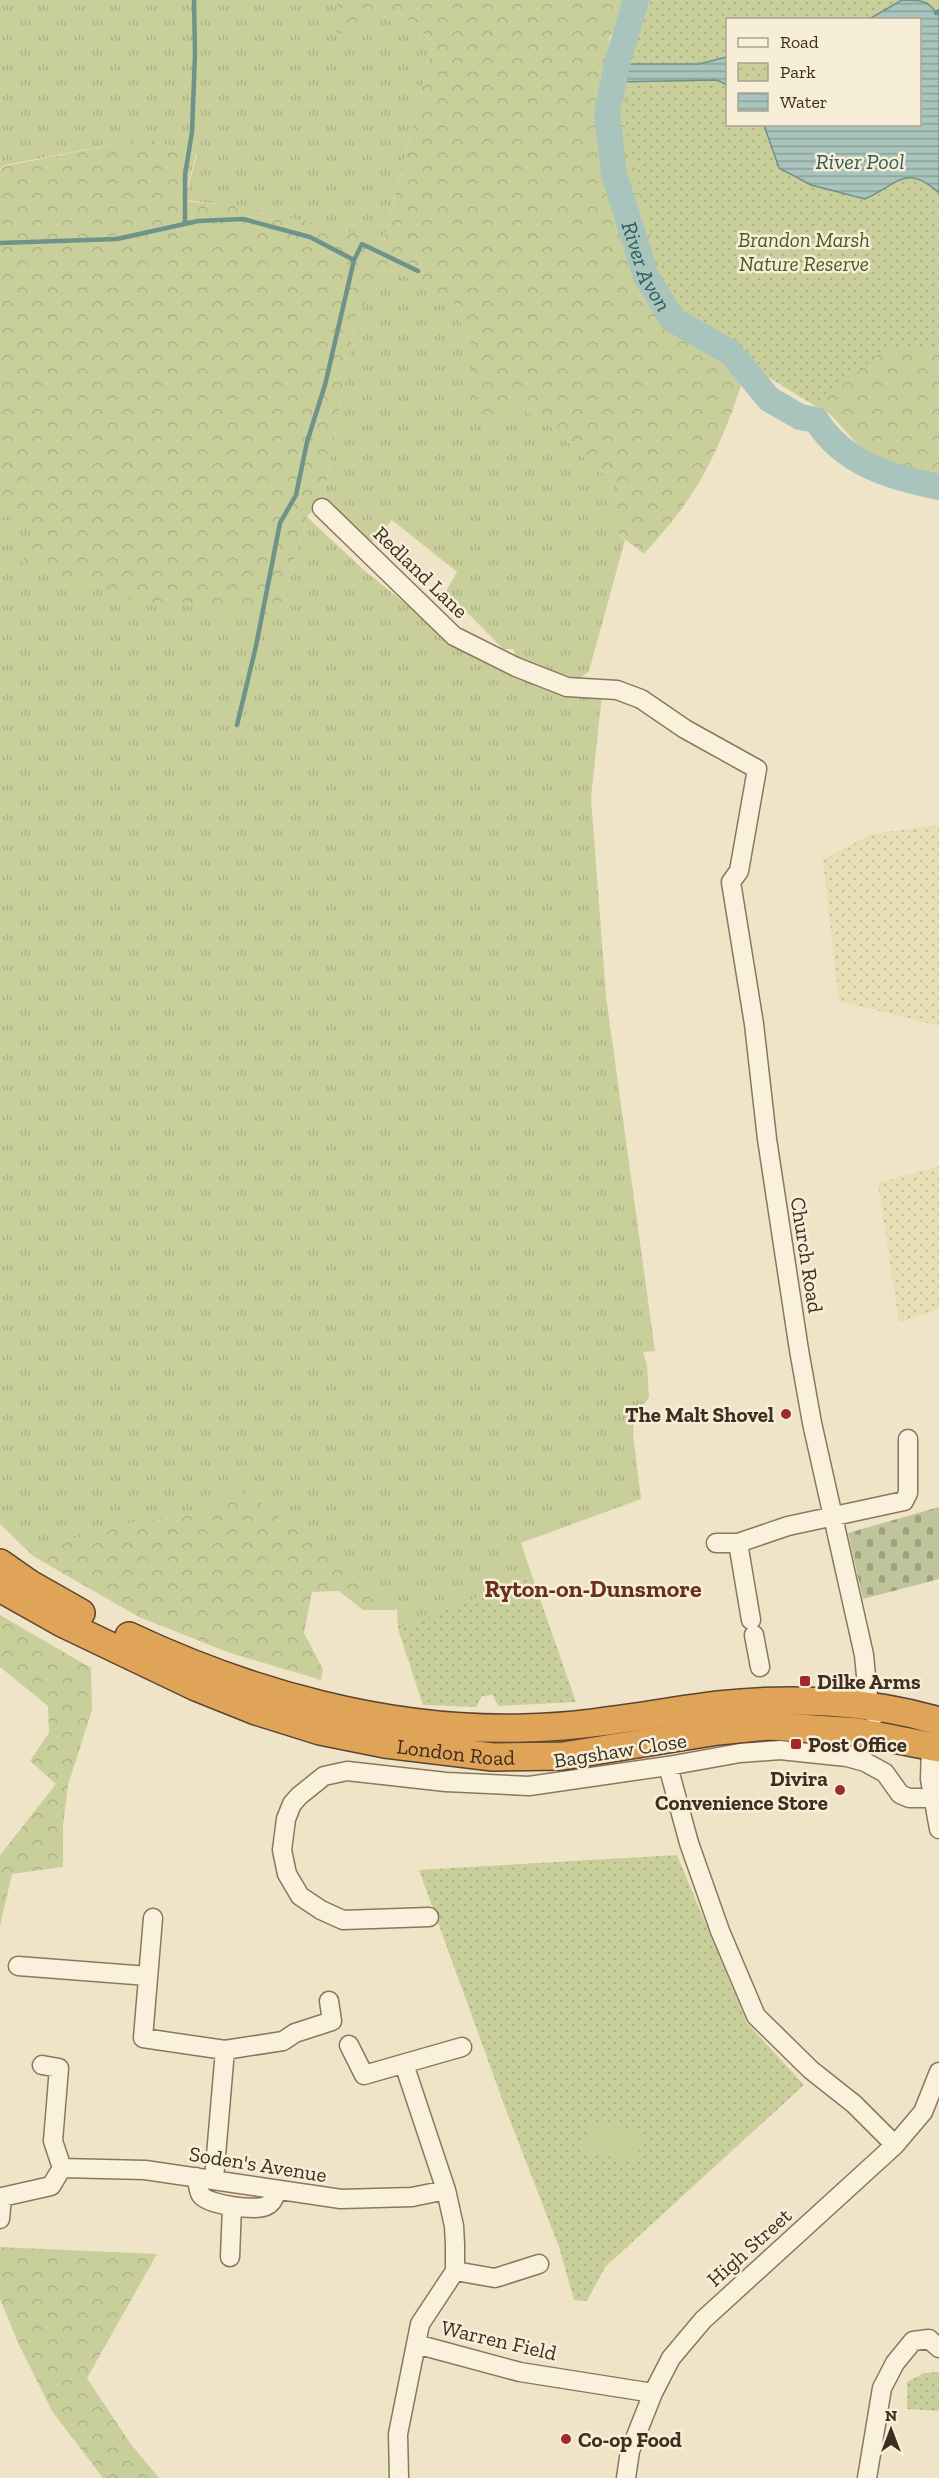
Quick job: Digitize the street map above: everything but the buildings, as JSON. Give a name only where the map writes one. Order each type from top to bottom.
[{"type":"highway","name":"London Road","points":[[0,1563],[30,1584],[89,1617],[185,1660],[265,1689],[327,1706],[392,1718],[463,1728],[524,1728],[586,1723],[720,1705],[769,1702],[869,1707],[939,1721]]},
{"type":"highway","name":"London Road","points":[[0,1588],[91,1637],[206,1691],[256,1711],[320,1731],[385,1744],[456,1754],[516,1757],[597,1752],[718,1731],[769,1726],[858,1732],[935,1747]]},
{"type":"street","name":"Redland Lane","points":[[322,508],[454,636],[516,667],[567,687],[617,690],[641,699],[685,729],[756,769]]},
{"type":"street","name":"Church Road","points":[[756,769],[739,871],[731,882],[754,1024],[767,1139],[799,1350],[812,1423],[864,1654],[869,1707]]},
{"type":"street","points":[[716,1543],[738,1543],[788,1526],[904,1501],[908,1493],[908,1439]]},
{"type":"street","points":[[738,1543],[760,1667]]},
{"type":"street","points":[[869,1707],[897,1738]]},
{"type":"street","points":[[935,1747],[929,1763],[939,1829]]},
{"type":"street","name":"Bagshaw Close","points":[[429,1917],[343,1920],[321,1911],[300,1896],[286,1874],[282,1850],[286,1819],[298,1796],[324,1776],[347,1771],[455,1783],[529,1786],[755,1751],[816,1753],[865,1762],[885,1773],[900,1794],[909,1798],[934,1798]]},
{"type":"street","points":[[668,1766],[689,1843],[709,1900],[756,2016],[811,2070],[854,2104],[895,2145]]},
{"type":"street","points":[[153,1918],[143,2038],[225,2050],[283,2041],[295,2033],[332,2021],[329,2001]]},
{"type":"street","points":[[18,1966],[148,1976]]},
{"type":"street","points":[[350,2045],[364,2074],[462,2047]]},
{"type":"street","points":[[225,2050],[205,2178],[200,2194],[207,2201],[232,2206],[263,2207],[271,2203],[278,2191]]},
{"type":"street","points":[[404,2064],[446,2190],[454,2226],[455,2271],[420,2324],[416,2344]]},
{"type":"street","points":[[0,2219],[2,2197],[51,2186],[62,2168],[53,2141],[51,2067]]},
{"type":"street","name":"High Street","points":[[626,2478],[630,2451],[653,2393],[671,2358],[703,2320],[895,2145],[923,2112],[939,2072]]},
{"type":"street","name":"Soden's Avenue","points":[[62,2168],[146,2170],[278,2191],[353,2199],[412,2197],[446,2190]]},
{"type":"street","points":[[230,2257],[232,2206]]},
{"type":"street","points":[[455,2271],[495,2278],[539,2264]]},
{"type":"street","points":[[867,2478],[882,2388],[896,2363],[914,2341],[928,2339],[939,2348]]},
{"type":"street","name":"Warren Field","points":[[399,2478],[398,2434],[416,2344],[520,2372],[653,2393]]},
{"type":"shaded area","points":[[939,825],[939,1026],[839,1001],[823,860],[871,834]]},
{"type":"shaded area","points":[[939,1166],[939,1309],[899,1323],[878,1183]]},
{"type":"green space","points":[[0,0],[337,0],[337,35],[398,11],[433,43],[384,240],[249,208],[184,200],[197,155],[147,138],[5,165],[0,169]]},
{"type":"green space","points":[[337,0],[630,0],[609,39],[614,82],[667,81],[726,121],[726,126],[733,126],[939,267],[939,479],[867,455],[831,415],[777,382],[750,359],[729,419],[703,476],[680,511],[644,554],[612,529],[619,490],[553,428],[513,404],[487,432],[472,407],[472,348],[453,303],[404,276],[389,272],[356,316],[324,496],[307,517],[280,609],[269,615],[132,600],[22,565],[32,529],[8,517],[0,517],[0,170],[5,166],[147,138],[196,155],[183,201],[247,207],[384,240],[433,43],[398,11],[337,35]]},
{"type":"green space","name":"Brandon Marsh Nature Reserve","points":[[634,0],[939,0],[939,349],[889,345],[817,407],[672,319],[625,127]]},
{"type":"green space","points":[[389,272],[404,276],[453,303],[472,348],[472,407],[487,432],[513,403],[553,428],[620,490],[612,529],[625,540],[589,671],[579,679],[518,661],[513,649],[503,649],[446,591],[457,572],[392,520],[374,542],[316,506],[324,496],[356,316]]},
{"type":"green space","points":[[0,517],[8,517],[33,529],[280,609],[307,517],[365,571],[451,640],[602,694],[591,798],[606,996],[655,1351],[643,1352],[647,1365],[649,1397],[634,1421],[633,1433],[641,1499],[521,1543],[532,1576],[398,1629],[397,1609],[203,1513],[136,1522],[42,1547],[33,1556],[0,1524]]},
{"type":"green space","points":[[237,1484],[397,1610],[363,1610],[339,1591],[312,1592],[304,1633],[323,1669],[321,1680],[230,1653],[139,1617],[33,1556],[42,1547],[136,1522],[202,1513]]},
{"type":"green space","points":[[939,1507],[939,1579],[863,1599],[848,1533]]},
{"type":"green space","points":[[532,1576],[576,1702],[498,1706],[493,1695],[482,1696],[476,1707],[423,1705],[398,1629]]},
{"type":"green space","points":[[0,1615],[91,1668],[92,1710],[68,1785],[63,1826],[63,1867],[12,1874],[0,1926],[0,1855],[56,1784],[30,1761],[49,1733],[48,1706],[0,1667]]},
{"type":"green space","points":[[677,1855],[747,2023],[804,2085],[605,2267],[587,2301],[574,2300],[559,2247],[506,2110],[419,1870]]},
{"type":"green space","points":[[590,2120],[643,2133],[636,2162],[582,2151]]},
{"type":"green space","points":[[0,2247],[157,2254],[87,2378],[130,2443],[159,2478],[103,2478],[52,2411],[19,2345],[0,2299]]},
{"type":"green space","points":[[939,2372],[939,2411],[907,2409],[907,2382],[924,2373]]},
{"type":"water","name":"River Pool","points":[[902,0],[924,2],[939,16],[939,193],[928,184],[910,178],[902,179],[865,199],[811,185],[779,168],[764,126],[921,126],[921,18],[871,18]]},
{"type":"water","points":[[726,57],[726,84],[717,80],[614,82],[617,64],[699,64]]},
{"type":"waterway","points":[[185,224],[185,175],[192,132],[195,54],[194,0]]},
{"type":"waterway","name":"River Avon","points":[[636,0],[617,64],[607,113],[614,174],[646,276],[672,319],[731,353],[769,399],[800,417],[816,420],[827,435],[854,458],[886,473],[939,487]]},
{"type":"waterway","points":[[0,243],[117,239],[198,221],[243,219],[310,237],[354,260],[362,244],[418,271]]},
{"type":"waterway","points":[[237,725],[256,646],[280,523],[296,495],[307,442],[325,385],[354,260]]},
{"type":"place","name":"The Malt Shovel","points":[[786,1414]]},
{"type":"place","name":"Dilke Arms","points":[[805,1681]]},
{"type":"place","name":"Post Office","points":[[796,1744]]},
{"type":"place","name":"Divira Convenience Store","points":[[840,1790]]},
{"type":"place","name":"Co-op Food","points":[[566,2439]]},
{"type":"district","name":"Ryton-on-Dunsmore","points":[[593,1588]]}]
